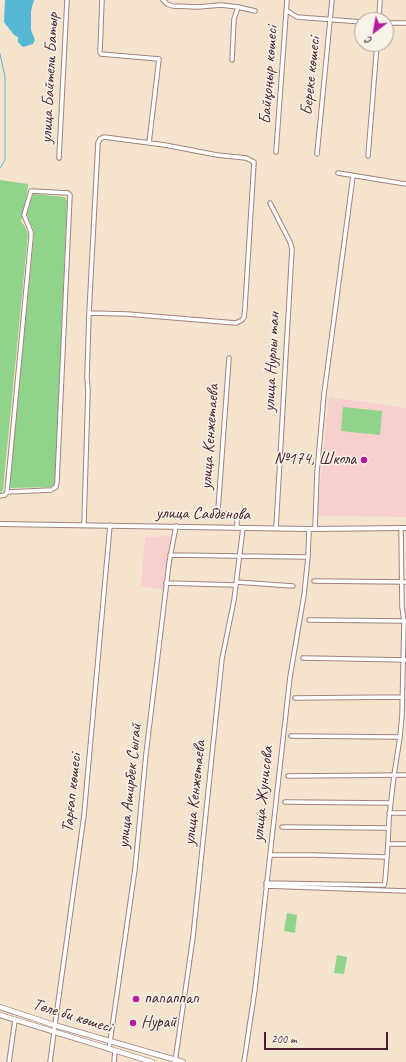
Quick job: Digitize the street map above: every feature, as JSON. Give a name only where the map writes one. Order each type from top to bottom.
[{"type":"main road","name":"Төле би көшесі","points":[[0,1007],[54,1025],[175,1061],[183,1062]]},
{"type":"main road","name":"Төле би көшесі","points":[[0,1015],[152,1062]]},
{"type":"street","name":"улица Байтели Батыр","points":[[59,158],[67,0]]},
{"type":"street","points":[[102,0],[100,54],[159,59],[149,143]]},
{"type":"street","points":[[163,0],[167,4],[173,6],[198,7],[221,5],[255,11]]},
{"type":"street","points":[[221,5],[223,0]]},
{"type":"street","name":"Байқоңыр көшесі","points":[[276,152],[287,0]]},
{"type":"street","name":"Береке көшесі","points":[[317,154],[332,0]]},
{"type":"street","points":[[379,12],[380,0]]},
{"type":"street","points":[[232,60],[234,19],[238,7]]},
{"type":"street","points":[[286,10],[297,17],[354,22]]},
{"type":"street","points":[[394,23],[406,23]]},
{"type":"street","points":[[368,156],[376,52]]},
{"type":"street","points":[[84,524],[89,313],[98,143],[100,139],[104,137],[217,155],[246,158],[254,162],[244,317],[242,320],[236,323],[135,314],[89,313]]},
{"type":"street","points":[[338,173],[406,184]]},
{"type":"street","points":[[315,528],[317,473],[324,394],[353,176]]},
{"type":"street","points":[[0,496],[5,495],[7,492],[51,490],[56,487],[58,482],[70,195],[68,193],[31,191],[24,215],[31,232],[31,237],[7,492]]},
{"type":"street","name":"улица Нурлы тан","points":[[270,203],[290,242],[292,249],[276,528]]},
{"type":"street","name":"улица Кенжетаева","points":[[229,358],[218,510],[219,513],[234,515],[237,519],[237,528]]},
{"type":"street","name":"улица Сабденова","points":[[0,524],[84,524],[237,528],[406,528]]},
{"type":"street","name":"Тарғап көшесі","points":[[50,1062],[84,815],[110,525]]},
{"type":"street","name":"улица Аширбек Сыгай","points":[[109,1049],[135,869],[146,754],[166,583],[176,526]]},
{"type":"street","name":"улица Кенжетаева","points":[[175,1061],[193,937],[222,659],[236,584],[243,528]]},
{"type":"street","name":"улица Жунисова","points":[[244,1062],[255,989],[290,677],[301,615],[308,556],[309,528]]},
{"type":"street","points":[[266,884],[384,885],[390,803],[400,737],[404,660],[405,621],[402,607],[404,582],[401,528]]},
{"type":"street","points":[[170,555],[308,556]]},
{"type":"street","points":[[314,581],[404,582]]},
{"type":"street","points":[[166,583],[293,586]]},
{"type":"street","points":[[309,620],[405,621]]},
{"type":"street","points":[[303,658],[404,660]]},
{"type":"street","points":[[295,698],[402,697]]},
{"type":"street","points":[[291,736],[400,737]]},
{"type":"street","points":[[288,776],[406,775]]},
{"type":"street","points":[[285,802],[390,803]]},
{"type":"street","points":[[389,813],[406,813]]},
{"type":"street","points":[[282,828],[388,828]]},
{"type":"street","points":[[388,844],[406,844]]},
{"type":"street","points":[[270,855],[387,857]]},
{"type":"street","points":[[266,884],[406,891]]},
{"type":"street","points":[[9,1062],[15,1020]]},
{"type":"street","points":[[114,1062],[116,1051]]},
{"type":"shaded area","name":"№174, Школа","points":[[329,397],[406,408],[406,517],[317,516]]},
{"type":"shaded area","points":[[170,536],[163,590],[141,586],[145,537]]},
{"type":"green space","points":[[0,180],[28,184],[21,222],[28,234],[3,490],[0,494]]},
{"type":"green space","points":[[34,194],[65,197],[67,201],[55,481],[51,487],[11,488],[9,486],[34,235],[27,214],[32,196]]},
{"type":"green space","points":[[343,407],[382,411],[380,435],[341,431]]},
{"type":"green space","points":[[287,913],[297,915],[295,933],[284,931]]},
{"type":"green space","points":[[337,955],[347,957],[344,974],[334,973]]},
{"type":"water","points":[[5,0],[34,0],[31,11],[31,30],[35,40],[33,44],[23,47],[18,42],[18,37],[14,35],[4,22]]},
{"type":"waterway","points":[[0,54],[5,77],[5,160],[0,168]]},
{"type":"place","name":"№174, Школа","points":[[364,460]]},
{"type":"place","name":"папаппап","points":[[136,999]]},
{"type":"place","name":"Нурай","points":[[133,1023]]}]
